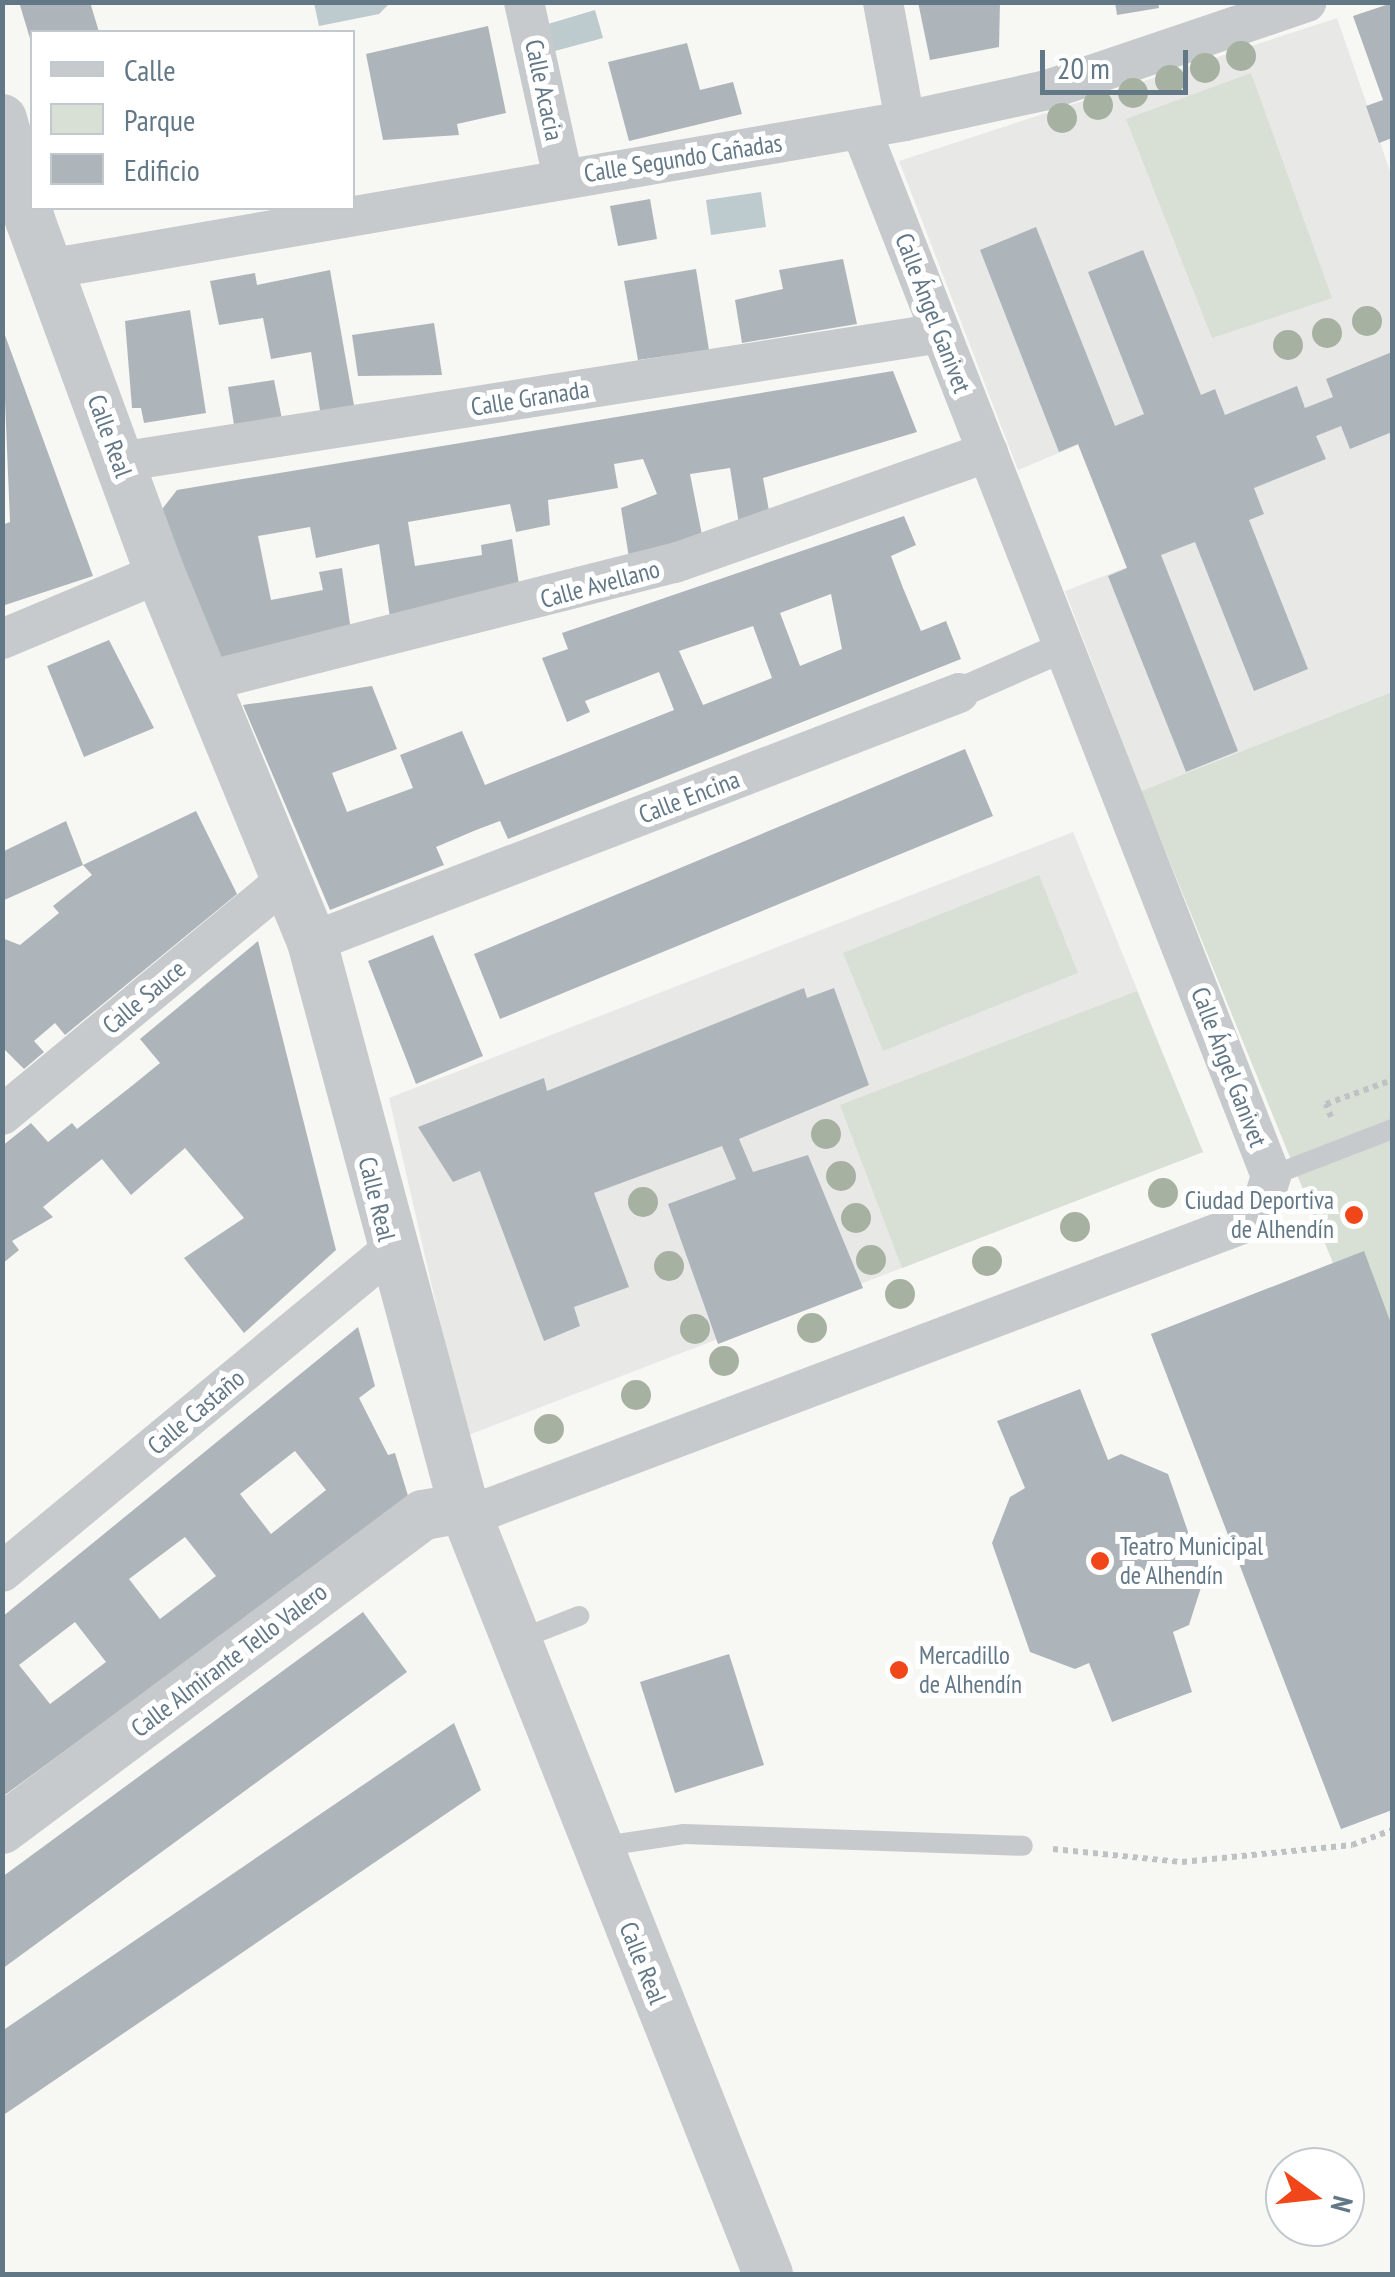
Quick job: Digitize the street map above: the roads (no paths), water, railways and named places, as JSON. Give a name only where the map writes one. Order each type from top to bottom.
[{"type":"street","name":"Calle Acacia","points":[[524,2],[563,178]]},
{"type":"street","points":[[883,2],[905,121]]},
{"type":"street","name":"Calle Segundo Cañadas","points":[[48,270],[905,121],[1047,90],[1210,20],[1307,2]]},
{"type":"street","name":"Calle Real","points":[[2,119],[16,226],[48,270],[202,682],[312,942],[390,1251],[464,1508],[768,2274]]},
{"type":"street","name":"Calle Ángel Ganivet","points":[[464,1508],[490,1508],[1258,1218],[1272,1176],[861,129]]},
{"type":"street","name":"Calle Granada","points":[[119,462],[941,333]]},
{"type":"street","name":"Calle Avellano","points":[[202,682],[674,564],[988,452]]},
{"type":"street","points":[[2,639],[160,573]]},
{"type":"street","name":"Calle Encina","points":[[312,942],[959,693],[1064,648]]},
{"type":"street","name":"Calle Sauce","points":[[2,1114],[286,880]]},
{"type":"street","name":"Calle Castaño","points":[[2,1572],[390,1251]]},
{"type":"street","name":"Calle Almirante Tello Valero","points":[[2,1830],[423,1515],[464,1508]]},
{"type":"lane","points":[[1272,1176],[1392,1129]]},
{"type":"lane","points":[[514,1642],[579,1616]]},
{"type":"lane","points":[[596,1848],[684,1834],[1022,1846]]},
{"type":"place","name":"Ciudad Deportiva de Alhendín","points":[[1354,1215]]},
{"type":"place","name":"Teatro Municipal de Alhendín","points":[[1100,1561]]},
{"type":"place","name":"Mercadillo de Alhendín","points":[[899,1670]]}]
